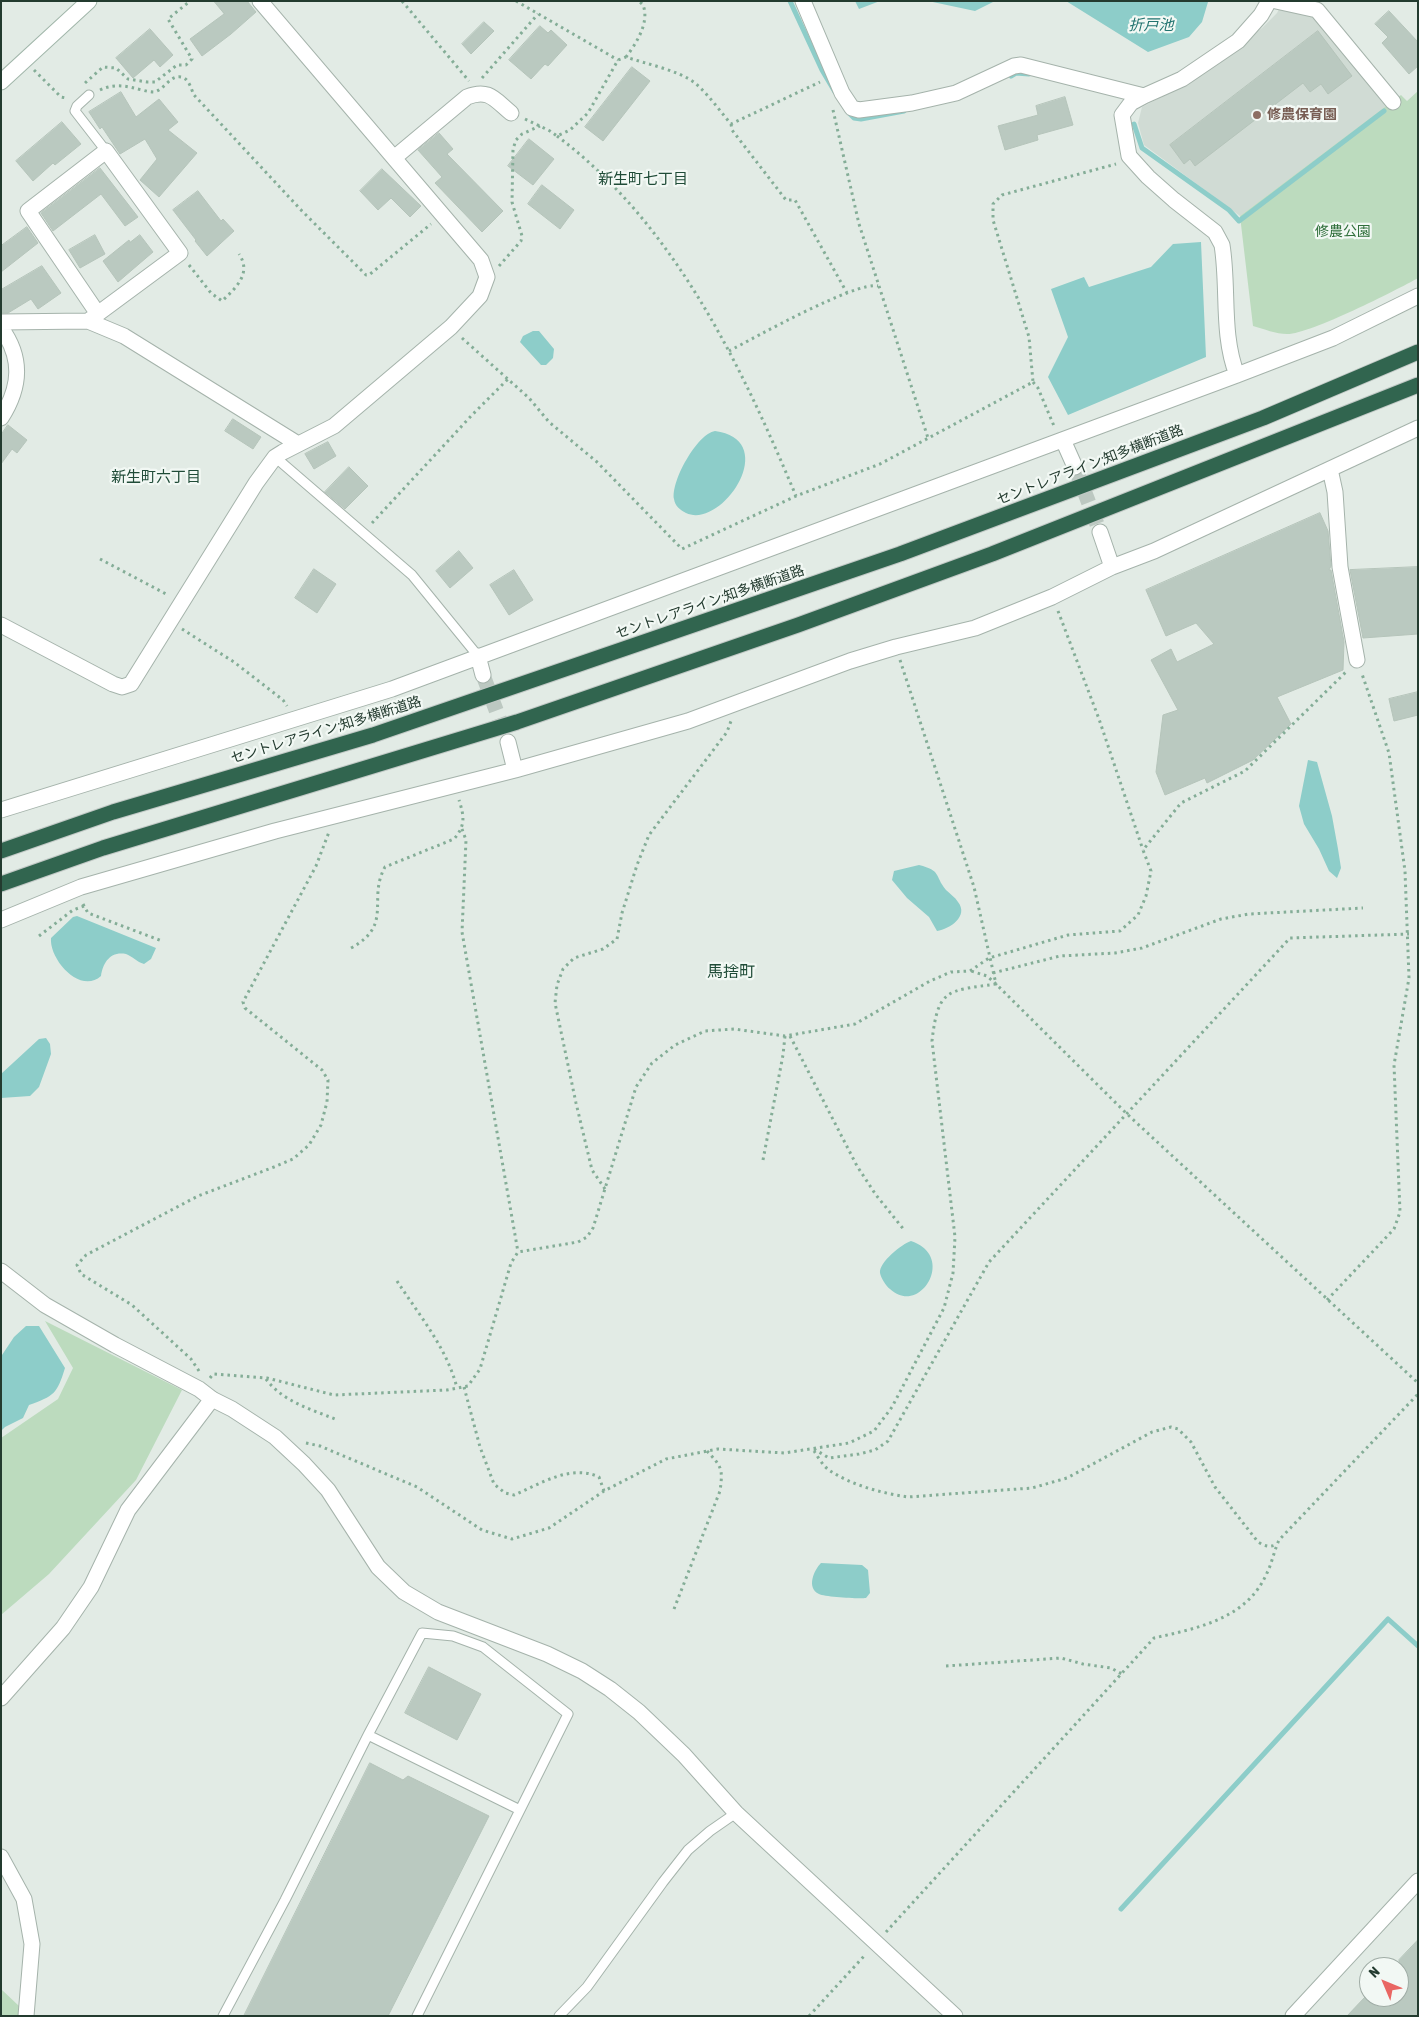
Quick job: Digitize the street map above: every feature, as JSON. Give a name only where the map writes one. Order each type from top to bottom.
[{"type":"highway","name":"セントレアライン;知多横断道路","points":[[1,852],[113,812],[373,735],[900,554],[1263,418],[1418,352]]},
{"type":"highway","points":[[1,884],[103,848],[517,722],[798,625],[992,554],[1418,385]]},
{"type":"highway","points":[[1399,393],[1418,397]]},
{"type":"street","points":[[1,82],[89,1]]},
{"type":"street","points":[[1,625],[113,684],[122,687],[132,684],[256,483],[275,458],[334,426],[451,327],[480,296],[487,277],[481,260],[260,1]]},
{"type":"street","points":[[803,1],[842,93],[852,108],[859,110],[912,103],[956,93],[1014,66],[1021,65],[1144,96]]},
{"type":"street","points":[[1237,375],[1232,363],[1228,338],[1222,245],[1215,232],[1161,188],[1129,156],[1122,115],[1132,103],[1182,79],[1238,41],[1261,15],[1269,1]]},
{"type":"street","points":[[1276,1],[1316,10],[1393,102]]},
{"type":"street","points":[[394,158],[475,90],[490,95],[511,113]]},
{"type":"street","points":[[1,322],[93,318],[180,252],[106,151],[28,211],[93,318],[298,444]]},
{"type":"street","points":[[1,810],[392,689],[1237,375],[1333,338],[1418,296]]},
{"type":"street","points":[[1,328],[10,340],[18,365],[16,386],[8,408],[1,418]]},
{"type":"street","points":[[1,920],[81,887],[331,816],[515,770],[688,721],[850,661],[896,647],[975,628],[1052,597],[1112,567],[1154,551],[1418,428]]},
{"type":"street","points":[[1063,440],[1075,467]]},
{"type":"street","points":[[1330,469],[1335,492],[1340,567],[1357,660]]},
{"type":"street","points":[[1100,532],[1112,567]]},
{"type":"street","points":[[478,656],[483,675]]},
{"type":"street","points":[[508,742],[515,770]]},
{"type":"street","points":[[1,1272],[53,1309],[115,1345],[202,1385],[212,1399],[268,1432],[304,1464],[328,1490],[378,1567],[404,1592],[438,1612],[547,1654],[582,1671],[610,1689],[639,1712],[684,1755],[736,1813],[955,2016]]},
{"type":"street","points":[[1,1698],[63,1628],[91,1587],[128,1510],[212,1399]]},
{"type":"street","points":[[1,1857],[24,1899],[32,1944],[26,2016]]},
{"type":"street","points":[[1293,2016],[1418,1881]]},
{"type":"lane","points":[[89,95],[77,106],[75,111],[106,151]]},
{"type":"lane","points":[[275,458],[412,575],[478,656]]},
{"type":"lane","points":[[223,2016],[285,1900],[422,1633],[453,1636],[483,1648],[568,1714],[417,2016]]},
{"type":"lane","points":[[368,1735],[520,1810]]},
{"type":"lane","points":[[559,2016],[587,1987],[688,1850],[710,1831],[736,1813]]},
{"type":"path","points":[[190,1],[168,19],[192,59],[186,65],[177,64],[155,82],[128,79],[116,68],[103,67],[85,83],[89,95],[110,86],[120,85],[152,92],[159,90],[173,78],[180,76],[186,79],[194,95],[302,211],[366,275],[369,275],[443,215]]},
{"type":"path","points":[[402,1],[475,90],[538,14]]},
{"type":"path","points":[[556,136],[570,130],[588,113],[618,60],[626,57],[635,46],[645,17],[643,5],[639,1]]},
{"type":"path","points":[[518,2],[618,60]]},
{"type":"path","points":[[626,57],[682,76],[694,82],[706,94],[731,124],[732,130],[786,200],[795,200],[848,293]]},
{"type":"path","points":[[32,67],[61,97]]},
{"type":"path","points":[[731,124],[820,81],[824,86]]},
{"type":"path","points":[[832,106],[859,224],[928,438]]},
{"type":"path","points":[[511,113],[550,131],[591,164],[638,214],[678,265],[728,351],[768,430],[796,496]]},
{"type":"path","points":[[486,273],[497,268],[521,241],[522,236],[512,202],[513,149],[516,140],[522,134],[540,126]]},
{"type":"path","points":[[1063,440],[1053,424],[1038,388],[1033,382],[1029,337],[993,220],[993,204],[1002,195],[1123,162],[1129,156]]},
{"type":"path","points":[[180,252],[211,293],[222,301],[243,276],[244,262],[239,254]]},
{"type":"path","points":[[728,351],[811,308],[866,286],[878,286]]},
{"type":"path","points":[[451,327],[529,398],[549,422],[597,462],[682,549],[796,496],[880,464],[1033,382]]},
{"type":"path","points":[[363,533],[508,379]]},
{"type":"path","points":[[100,559],[182,603]]},
{"type":"path","points":[[970,971],[989,958],[1068,935],[1120,931],[1138,915],[1146,896],[1151,871],[1099,719],[1052,597]]},
{"type":"path","points":[[171,622],[234,662],[283,700],[295,720]]},
{"type":"path","points":[[896,647],[974,887],[996,984]]},
{"type":"path","points":[[1143,850],[1181,803],[1244,772],[1357,660],[1389,753],[1405,871],[1410,978],[1394,1065],[1400,1212],[1394,1229],[1327,1300]]},
{"type":"path","points":[[605,1189],[592,1170],[576,1104],[555,1004],[557,985],[563,969],[574,958],[603,949],[617,939],[622,913],[649,834],[727,732],[732,719],[730,705]]},
{"type":"path","points":[[331,816],[329,836],[316,866],[243,1002],[245,1008],[322,1070],[328,1080],[327,1102],[320,1125],[309,1145],[292,1159],[198,1196],[86,1255],[77,1265],[81,1274],[132,1305],[192,1359],[202,1385],[213,1374],[266,1378],[334,1395],[447,1390],[464,1387],[468,1386],[480,1368],[511,1263],[518,1252],[462,932],[466,840],[462,829],[462,809],[454,785]]},
{"type":"path","points":[[351,948],[360,943],[377,921],[380,876],[385,867],[454,838],[462,829]]},
{"type":"path","points":[[81,887],[84,906],[88,913],[162,941]]},
{"type":"path","points":[[39,936],[72,910],[84,906]]},
{"type":"path","points":[[993,973],[1060,956],[1115,953],[1142,948],[1221,920],[1249,914],[1362,908]]},
{"type":"path","points":[[813,1448],[829,1458],[875,1450],[888,1441],[989,1262],[1290,938],[1408,934]]},
{"type":"path","points":[[518,1252],[578,1242],[587,1237],[593,1228],[636,1087],[652,1063],[675,1045],[705,1031],[734,1030],[790,1036],[855,1024],[930,981],[951,972],[970,971],[987,976],[996,984],[1128,1114],[1418,1383]]},
{"type":"path","points":[[302,1442],[320,1446],[417,1487],[482,1530],[512,1539],[549,1528],[604,1491],[666,1459],[718,1449],[784,1453],[849,1443],[874,1431],[892,1406],[944,1308],[954,1273],[955,1237],[932,1041],[935,1014],[943,998],[953,991],[996,984]]},
{"type":"path","points":[[763,1160],[785,1036]]},
{"type":"path","points":[[790,1036],[857,1166],[876,1195],[905,1230]]},
{"type":"path","points":[[396,1281],[452,1368],[457,1388]]},
{"type":"path","points":[[266,1378],[274,1389],[283,1396],[300,1406],[335,1419]]},
{"type":"path","points":[[464,1387],[480,1447],[494,1484],[505,1493],[514,1495],[568,1472],[587,1472],[600,1477],[604,1491]]},
{"type":"path","points":[[813,1448],[827,1469],[856,1484],[887,1494],[908,1497],[1032,1488],[1055,1482],[1067,1478],[1152,1432],[1171,1427],[1178,1429],[1191,1442],[1215,1487],[1258,1542],[1272,1547],[1278,1543],[1418,1394]]},
{"type":"path","points":[[674,1609],[720,1491],[723,1473],[720,1465],[707,1451]]},
{"type":"path","points":[[809,2016],[1154,1638],[1197,1628],[1219,1620],[1241,1608],[1265,1578],[1278,1543]]},
{"type":"path","points":[[946,1666],[1061,1658],[1083,1664],[1111,1668],[1122,1674]]},
{"type":"shaded area","name":"修農保育園","points":[[1280,7],[1312,14],[1386,107],[1240,216],[1144,145],[1138,123],[1142,107],[1192,81],[1262,28],[1277,13]]},
{"type":"green space","name":"修農公園","points":[[1418,91],[1418,278],[1332,320],[1298,332],[1283,334],[1253,326],[1240,216],[1401,95],[1407,101]]},
{"type":"green space","points":[[45,1321],[182,1390],[136,1480],[49,1574],[1,1615],[1,1438],[58,1399],[73,1368]]},
{"type":"green space","points":[[1,1989],[19,2006],[18,2016],[1,2016]]},
{"type":"water","points":[[855,1],[880,1],[859,9]]},
{"type":"water","points":[[928,1],[995,1],[975,11]]},
{"type":"water","name":"折戸池","points":[[1066,1],[1208,2],[1202,22],[1189,37],[1148,52]]},
{"type":"water","points":[[1201,242],[1206,357],[1068,415],[1048,377],[1068,337],[1051,289],[1084,277],[1089,287],[1151,267],[1173,244]]},
{"type":"water","points":[[533,331],[539,331],[554,349],[553,358],[546,365],[541,365],[520,342],[523,336]]},
{"type":"water","points":[[715,431],[734,438],[744,450],[745,465],[739,482],[729,497],[715,509],[700,515],[686,513],[678,508],[674,499],[677,481],[693,449],[708,434]]},
{"type":"water","points":[[1308,760],[1317,762],[1332,816],[1341,868],[1337,878],[1329,871],[1319,849],[1304,824],[1299,806]]},
{"type":"water","points":[[919,865],[931,869],[937,874],[942,885],[961,907],[960,917],[952,925],[942,930],[937,931],[929,917],[907,898],[892,880],[894,871]]},
{"type":"water","points":[[77,916],[156,948],[151,959],[144,964],[126,954],[116,954],[108,959],[101,976],[93,981],[75,978],[60,964],[55,955],[51,938],[73,917]]},
{"type":"water","points":[[46,1038],[50,1044],[51,1054],[39,1087],[30,1096],[1,1098],[1,1074],[39,1039]]},
{"type":"water","points":[[911,1241],[925,1249],[931,1259],[932,1270],[929,1281],[922,1290],[912,1295],[901,1296],[885,1284],[880,1273],[887,1259]]},
{"type":"water","points":[[26,1326],[39,1326],[65,1368],[60,1383],[53,1393],[29,1405],[23,1418],[1,1431],[2,1355],[14,1337]]},
{"type":"water","points":[[821,1563],[862,1565],[868,1570],[870,1593],[866,1598],[835,1597],[819,1594],[813,1588],[812,1579]]},
{"type":"building","points":[[214,1],[247,1],[256,12],[202,56],[190,39],[224,14]]},
{"type":"building","points":[[1389,11],[1418,42],[1418,66],[1409,74],[1382,43],[1388,37],[1375,24]]},
{"type":"building","points":[[484,22],[494,31],[471,54],[462,44]]},
{"type":"building","points":[[540,26],[548,33],[551,30],[567,45],[548,66],[545,64],[531,79],[509,60]]},
{"type":"building","points":[[150,29],[173,55],[160,67],[154,60],[133,78],[116,58]]},
{"type":"building","points":[[1318,31],[1352,76],[1328,94],[1321,84],[1310,92],[1303,83],[1195,166],[1190,159],[1184,164],[1170,145]]},
{"type":"building","points":[[632,67],[650,81],[603,141],[585,127]]},
{"type":"building","points":[[121,92],[136,117],[159,99],[178,122],[168,130],[197,153],[159,197],[140,180],[157,159],[145,139],[120,154],[102,127],[100,129],[89,112]]},
{"type":"building","points":[[1065,97],[1073,125],[1037,135],[1038,140],[1005,150],[998,126],[1038,115],[1036,106]]},
{"type":"building","points":[[62,122],[81,144],[55,165],[53,163],[33,181],[16,161]]},
{"type":"building","points":[[439,133],[453,149],[447,154],[503,211],[482,232],[435,183],[442,177],[418,150]]},
{"type":"building","points":[[529,139],[554,159],[533,185],[508,166]]},
{"type":"building","points":[[100,168],[138,217],[125,226],[101,194],[53,231],[41,213]]},
{"type":"building","points":[[382,169],[421,206],[410,217],[391,198],[378,210],[360,191]]},
{"type":"building","points":[[542,185],[574,210],[560,229],[528,204]]},
{"type":"building","points":[[198,191],[221,221],[223,219],[234,231],[207,256],[173,210]]},
{"type":"building","points":[[27,227],[38,243],[1,272],[1,246]]},
{"type":"building","points":[[95,235],[105,254],[80,268],[69,250]]},
{"type":"building","points":[[140,235],[153,252],[118,282],[103,261],[129,240],[130,242]]},
{"type":"building","points":[[42,266],[61,293],[38,309],[31,299],[8,313],[1,313],[1,290]]},
{"type":"building","points":[[233,419],[261,437],[253,449],[225,431]]},
{"type":"building","points":[[8,425],[27,440],[17,453],[12,449],[1,464],[1,435]]},
{"type":"building","points":[[328,442],[336,456],[314,469],[305,454]]},
{"type":"building","points":[[349,467],[368,486],[345,509],[325,492]]},
{"type":"building","points":[[1320,513],[1328,531],[1331,566],[1329,570],[1331,570],[1344,642],[1343,670],[1277,697],[1291,724],[1253,760],[1207,783],[1205,778],[1165,795],[1156,772],[1163,715],[1178,710],[1151,660],[1171,649],[1177,662],[1214,644],[1196,623],[1166,636],[1146,590]]},
{"type":"building","points":[[459,551],[473,568],[450,588],[436,571]]},
{"type":"building","points":[[1418,567],[1418,634],[1363,638],[1350,570]]},
{"type":"building","points":[[314,569],[336,584],[317,613],[295,598]]},
{"type":"building","points":[[514,570],[533,600],[509,615],[490,585]]},
{"type":"building","points":[[1418,692],[1418,715],[1394,721],[1389,699]]},
{"type":"building","points":[[429,1667],[481,1694],[457,1740],[405,1713]]},
{"type":"building","points":[[370,1763],[403,1780],[408,1776],[489,1816],[388,2016],[244,2016]]},
{"type":"building","points":[[1418,1940],[1418,2016],[1347,2016],[1359,2003],[1359,2007],[1409,2007],[1409,1957],[1402,1957]]},
{"type":"waterway","points":[[790,1],[822,70],[835,92]]},
{"type":"waterway","points":[[1011,76],[1016,73],[1029,74]]},
{"type":"waterway","points":[[848,112],[854,118],[861,119],[904,111]]},
{"type":"waterway","points":[[1134,124],[1142,148],[1229,210],[1239,221],[1384,111]]},
{"type":"waterway","points":[[1121,1909],[1388,1619],[1418,1646]]},
{"type":"tunnel","points":[[1075,467],[1100,532]]},
{"type":"tunnel","points":[[483,675],[508,742]]},
{"type":"place","name":"修農保育園","points":[[1257,115]]},
{"type":"district","name":"新生町七丁目","points":[[643,179]]},
{"type":"district","name":"新生町六丁目","points":[[156,477]]},
{"type":"district","name":"馬捨町","points":[[731,972]]}]
